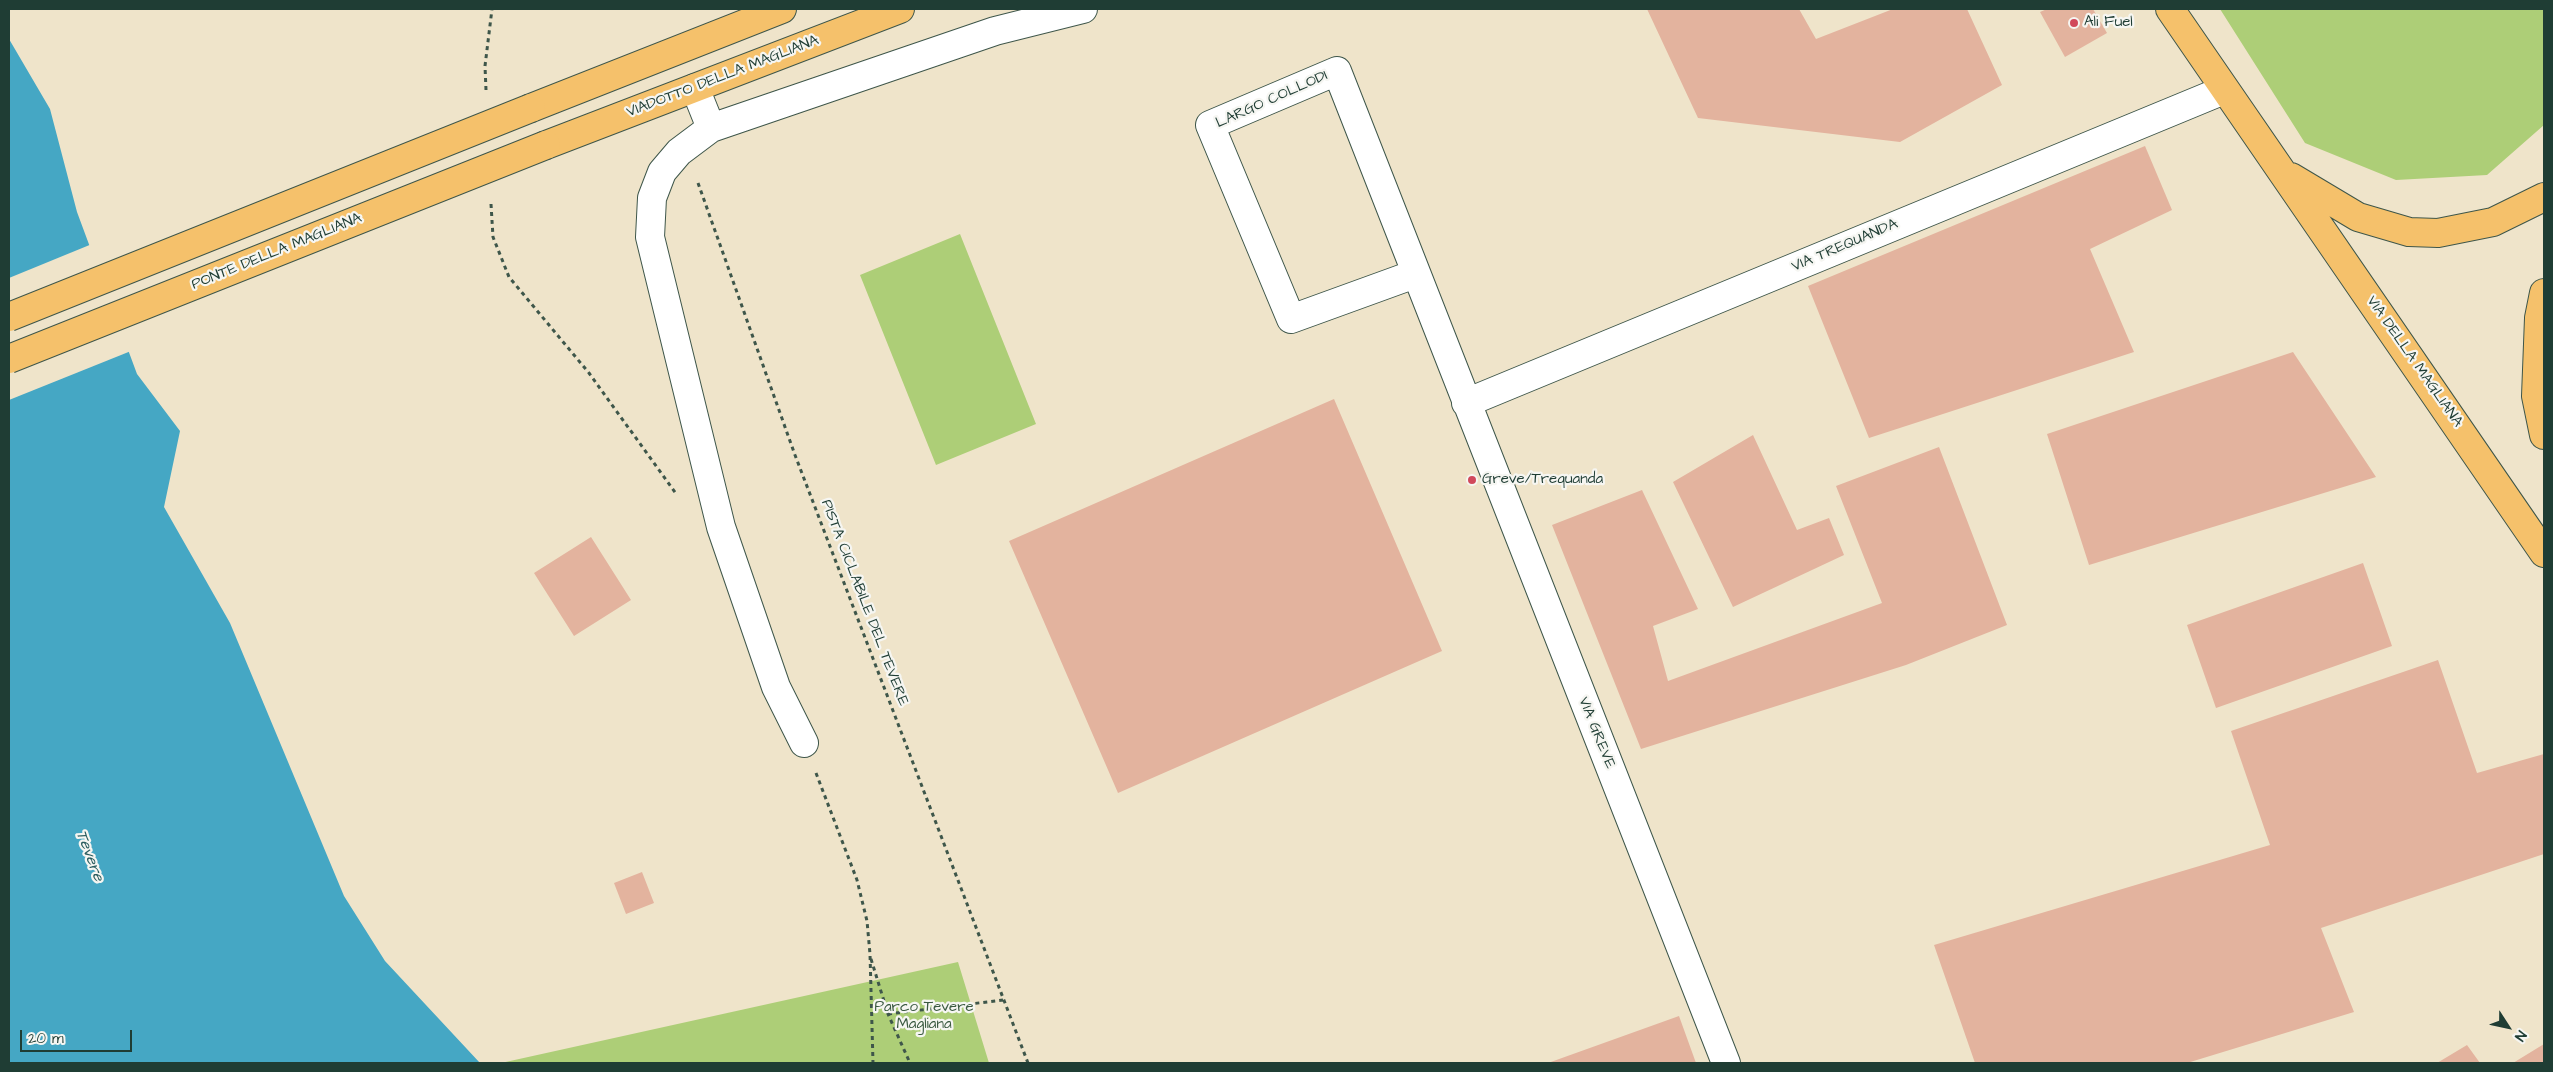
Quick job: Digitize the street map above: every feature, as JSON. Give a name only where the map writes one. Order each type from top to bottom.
[{"type":"main road","points":[[9,317],[782,9]]},
{"type":"main road","name":"VIADOTTO DELLA MAGLIANA","points":[[546,145],[900,9]]},
{"type":"main road","name":"VIA DELLA MAGLIANA","points":[[2170,9],[2544,553]]},
{"type":"main road","name":"PONTE DELLA MAGLIANA","points":[[9,359],[546,145]]},
{"type":"main road","name":"VIA DELLA MAGLIANA","points":[[2283,172],[2358,217],[2409,232],[2438,233],[2493,222],[2544,197]]},
{"type":"main road","points":[[2544,294],[2539,318],[2536,396],[2544,435]]},
{"type":"street","points":[[804,742],[776,687],[721,527],[650,237],[650,216],[656,185],[662,172],[679,152],[711,128],[994,31],[1083,9]]},
{"type":"street","name":"LARGO COLLODI","points":[[1415,274],[1291,319],[1210,125],[1337,71],[1466,403]]},
{"type":"street","points":[[694,88],[711,128]]},
{"type":"street","name":"VIA TREQUANDA","points":[[1466,403],[2224,90]]},
{"type":"street","name":"VIA GREVE","points":[[1466,403],[1726,1063]]},
{"type":"path","points":[[485,66],[492,9]]},
{"type":"path","name":"PISTA CICLABILE DEL TEVERE","points":[[679,152],[688,162],[697,180],[795,455],[1028,1063]]},
{"type":"path","points":[[493,237],[509,277],[589,373],[678,496]]},
{"type":"path","points":[[804,742],[857,880],[866,922],[870,954],[873,1063]]},
{"type":"path","points":[[870,954],[888,1014],[910,1063]]},
{"type":"path","points":[[888,1014],[1004,1000]]},
{"type":"green space","points":[[2220,9],[2544,9],[2544,125],[2487,175],[2396,180],[2305,143]]},
{"type":"green space","points":[[960,234],[1036,424],[936,465],[860,275]]},
{"type":"green space","name":"Parco Tevere Magliana","points":[[958,962],[989,1063],[501,1063]]},
{"type":"water","name":"Tevere","points":[[9,39],[50,109],[77,212],[137,374],[180,431],[164,507],[230,623],[344,896],[385,961],[480,1063],[9,1063]]},
{"type":"pier","points":[[92,244],[131,351],[9,400],[9,278]]},
{"type":"building","points":[[1647,9],[1799,9],[1816,39],[1893,9],[1967,9],[2002,85],[1900,142],[1698,118]]},
{"type":"building","name":"Ali Fuel","points":[[2047,9],[2093,9],[2107,33],[2065,57],[2040,12]]},
{"type":"building","points":[[2145,146],[2172,210],[2090,249],[2134,352],[1869,438],[1808,286]]},
{"type":"building","points":[[2293,352],[2376,477],[2089,565],[2047,434]]},
{"type":"building","points":[[1334,399],[1442,651],[1118,793],[1009,541]]},
{"type":"building","points":[[1753,435],[1797,530],[1829,518],[1844,555],[1733,607],[1673,482]]},
{"type":"building","points":[[1939,447],[2007,625],[1906,665],[1641,749],[1552,525],[1642,490],[1698,609],[1653,626],[1668,681],[1882,603],[1836,486]]},
{"type":"building","points":[[591,537],[631,600],[574,636],[534,573]]},
{"type":"building","points":[[2363,563],[2392,646],[2216,708],[2187,625]]},
{"type":"building","points":[[2438,660],[2477,773],[2544,754],[2544,854],[2321,928],[2354,1012],[2187,1063],[1975,1063],[1934,945],[2270,845],[2231,731]]},
{"type":"building","points":[[642,872],[654,903],[626,914],[614,883]]},
{"type":"building","points":[[1679,1016],[1696,1063],[1548,1063]]},
{"type":"building","points":[[2544,1044],[2544,1063],[2513,1063]]},
{"type":"building","points":[[2467,1045],[2480,1063],[2437,1063]]},
{"type":"place","name":"Ali Fuel","points":[[2074,23]]},
{"type":"place","name":"Greve/Trequanda","points":[[1472,480]]}]
